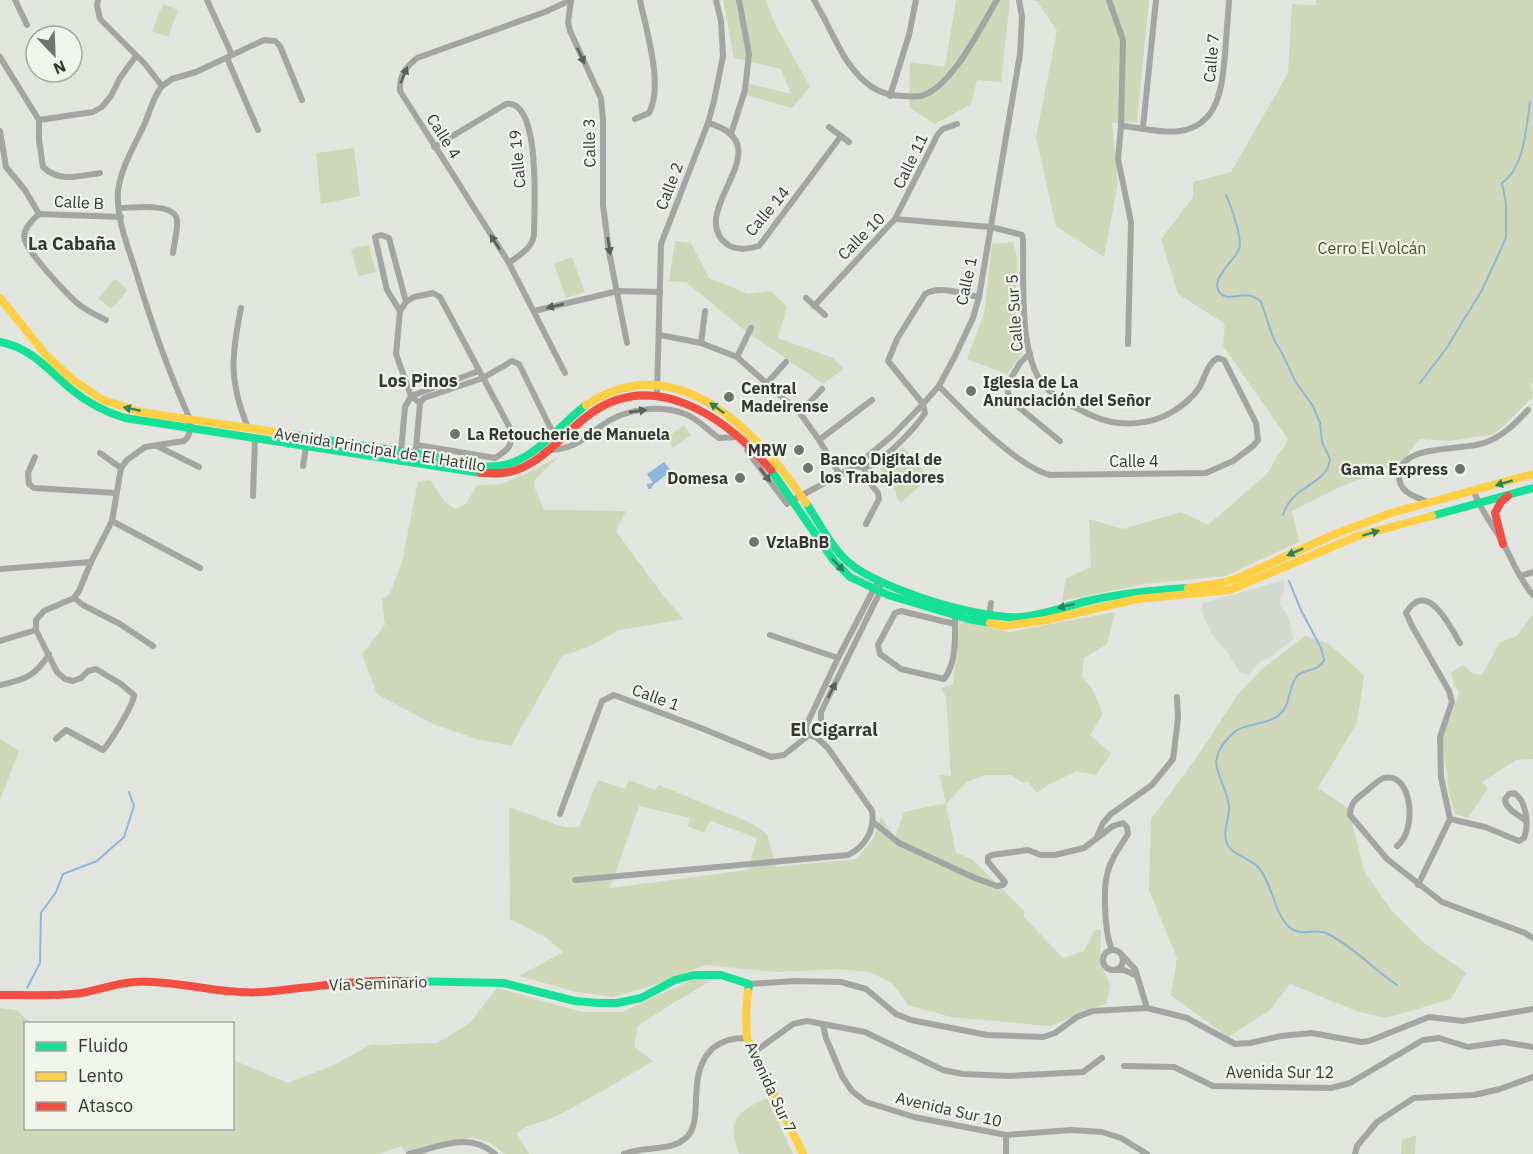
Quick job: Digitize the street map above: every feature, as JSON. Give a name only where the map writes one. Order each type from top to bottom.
[{"type":"main road","name":"Avenida Principal de El Hatillo","points":[[0,298],[32,342],[83,389],[121,407],[255,439],[400,462],[491,474],[516,470],[548,450],[588,415],[607,404],[631,396],[657,395],[678,400],[703,411],[739,437],[763,460],[790,502],[834,561],[850,577],[876,590],[955,620],[987,624],[1013,626],[1137,599],[1230,590],[1358,536],[1533,488]]},
{"type":"main road","name":"Avenida Principal de El Hatillo","points":[[0,342],[26,350],[80,397],[110,413],[125,418],[248,428],[402,452],[416,449],[475,465],[504,465],[525,457],[579,409],[602,394],[623,387],[657,386],[681,390],[698,396],[728,416],[771,454],[843,558],[862,574],[924,598],[989,616],[1016,618],[1114,595],[1227,582],[1348,529],[1395,512],[1533,474]]},
{"type":"main road","points":[[1503,544],[1495,513],[1509,494]]},
{"type":"main road","name":"Vía Seminario","points":[[0,994],[74,994],[136,982],[175,984],[227,992],[261,992],[378,980],[504,983],[575,1001],[598,1003],[640,998],[675,980],[694,975],[721,975],[749,984]]},
{"type":"main road","name":"Avenida Sur 7","points":[[749,984],[746,1014],[747,1038],[803,1154]]},
{"type":"street","points":[[15,0],[27,24]]},
{"type":"street","points":[[98,0],[100,19],[162,86]]},
{"type":"street","points":[[207,0],[258,130]]},
{"type":"street","name":"Calle 4","points":[[565,373],[509,263],[400,91],[399,81],[408,65],[417,58],[545,12],[571,0]]},
{"type":"street","name":"Calle 3","points":[[571,0],[568,22],[570,31],[601,98],[603,205],[609,252],[627,343]]},
{"type":"street","points":[[635,119],[649,113],[655,91],[640,0]]},
{"type":"street","name":"Calle 2","points":[[657,395],[661,244],[708,123],[723,56],[721,21],[716,0]]},
{"type":"street","points":[[708,123],[731,134],[745,90],[749,54],[739,0]]},
{"type":"street","points":[[814,0],[854,69],[874,89],[890,96],[920,96],[935,89],[943,82],[974,40],[997,0]]},
{"type":"street","points":[[890,96],[909,35],[916,0]]},
{"type":"street","name":"Calle 1","points":[[790,502],[856,466],[893,435],[924,404],[939,386],[973,318],[979,297],[1020,54],[1022,17],[1019,0]]},
{"type":"street","points":[[1109,0],[1123,40],[1118,159],[1131,222],[1128,344]]},
{"type":"street","points":[[1143,127],[1156,0]]},
{"type":"street","name":"Calle 7","points":[[1121,126],[1173,132],[1202,123],[1214,109],[1221,93],[1229,0]]},
{"type":"street","points":[[56,740],[66,730],[103,750],[134,699],[131,692],[121,684],[96,669],[88,671],[81,678],[73,681],[65,679],[57,672],[36,630],[38,615],[74,598],[79,591],[112,521],[121,468],[130,456],[150,446],[186,440],[190,423],[157,342],[124,234],[118,192],[125,164],[145,122],[153,97],[162,86],[172,79],[196,72],[264,40],[275,40],[280,46],[302,100]]},
{"type":"street","points":[[39,120],[93,112],[102,107],[136,56]]},
{"type":"street","points":[[0,57],[39,120],[43,167],[52,176],[67,177],[100,173]]},
{"type":"street","name":"Calle 19","points":[[434,147],[506,104],[516,105],[527,120],[533,154],[534,235],[533,242],[527,249],[509,263]]},
{"type":"street","name":"Calle 11","points":[[895,219],[938,134],[943,129],[957,124]]},
{"type":"street","points":[[829,127],[849,142]]},
{"type":"street","points":[[0,131],[6,167],[25,190],[39,214]]},
{"type":"street","name":"Calle 14","points":[[731,134],[738,146],[739,157],[718,212],[715,229],[721,240],[732,247],[748,250],[759,246],[841,136]]},
{"type":"street","points":[[119,208],[158,208],[169,209],[174,213],[177,220],[173,254]]},
{"type":"street","name":"Calle B","points":[[105,320],[78,304],[40,263],[24,238],[29,224],[39,214],[121,217]]},
{"type":"street","name":"Calle 10","points":[[814,306],[895,219],[991,227]]},
{"type":"street","name":"Calle Sur 5","points":[[991,227],[1022,235],[1025,318],[1030,353],[1041,380],[1060,399],[1097,418],[1112,422],[1145,422],[1159,418],[1181,406],[1198,389],[1213,360],[1218,358]]},
{"type":"street","points":[[400,311],[387,290],[375,237],[381,235],[390,238],[406,302]]},
{"type":"street","points":[[856,466],[864,468],[876,462],[923,417],[926,409],[924,404],[888,361],[897,339],[925,294],[933,290],[979,297]]},
{"type":"street","points":[[534,311],[618,291],[660,292]]},
{"type":"street","points":[[416,449],[495,458],[506,451],[513,440],[511,430],[440,297],[433,293],[406,302],[400,311],[396,354],[411,396],[420,403]]},
{"type":"street","points":[[806,298],[825,315]]},
{"type":"street","points":[[241,308],[232,354],[233,379],[248,428]]},
{"type":"street","points":[[701,343],[705,311]]},
{"type":"street","points":[[736,357],[751,328]]},
{"type":"street","points":[[660,335],[701,343],[736,357],[800,413],[840,475]]},
{"type":"street","points":[[1030,353],[1020,363],[1007,385],[1009,399],[1060,441]]},
{"type":"street","name":"Calle 4","points":[[939,386],[985,433],[1036,470],[1050,475],[1195,474],[1212,471],[1233,461],[1258,440],[1256,423],[1224,360],[1218,358]]},
{"type":"street","points":[[414,464],[420,403],[424,398],[512,361],[517,362],[554,433]]},
{"type":"street","points":[[767,384],[786,362]]},
{"type":"street","points":[[400,462],[405,407],[411,396],[481,374]]},
{"type":"street","points":[[800,413],[822,389]]},
{"type":"street","points":[[819,440],[872,400]]},
{"type":"street","points":[[548,450],[571,447],[620,414],[657,409],[686,414],[701,422],[719,438],[739,437]]},
{"type":"street","points":[[1429,502],[1414,497],[1402,488],[1400,472],[1405,464],[1419,452],[1482,444],[1511,428],[1527,410]]},
{"type":"street","points":[[403,435],[417,436]]},
{"type":"street","points":[[253,496],[255,439]]},
{"type":"street","points":[[156,446],[200,467]]},
{"type":"street","points":[[303,466],[306,447]]},
{"type":"street","points":[[99,453],[121,468]]},
{"type":"street","points":[[35,457],[28,473],[29,484],[34,488],[116,493]]},
{"type":"street","points":[[864,468],[867,479],[878,493],[879,500],[866,524]]},
{"type":"street","points":[[1474,491],[1478,502],[1533,595]]},
{"type":"street","points":[[112,521],[200,568]]},
{"type":"street","points":[[0,569],[91,562]]},
{"type":"street","points":[[1520,576],[1533,572]]},
{"type":"street","points":[[880,581],[818,711],[806,726],[808,735],[816,737],[828,748],[869,806],[873,822],[900,843],[997,886],[1005,882],[988,862],[988,858],[992,855],[1028,850],[1041,855],[1055,855],[1084,848],[1118,824],[1123,823],[1127,827],[1128,834],[1113,858],[1106,877],[1107,934],[1112,950],[1121,954],[1136,969],[1147,1008]]},
{"type":"street","points":[[816,737],[822,731],[818,711],[838,658],[876,590]]},
{"type":"street","points":[[74,598],[153,646]]},
{"type":"street","points":[[1418,885],[1450,819],[1441,777],[1440,737],[1452,702],[1449,691],[1406,613],[1412,603],[1419,600],[1427,601],[1436,607],[1460,643]]},
{"type":"street","points":[[989,616],[991,603]]},
{"type":"street","points":[[901,611],[955,620],[951,663],[949,673],[944,679],[901,669],[880,654],[878,645],[895,613],[901,611]]},
{"type":"street","points":[[0,641],[36,630]]},
{"type":"street","points":[[770,635],[838,658]]},
{"type":"street","points":[[0,686],[24,679],[40,669],[49,654]]},
{"type":"street","name":"Calle 1","points":[[560,814],[602,701],[607,697],[614,695],[771,757],[784,755],[808,735]]},
{"type":"street","points":[[1096,839],[1103,823],[1111,814],[1152,785],[1173,759],[1178,718],[1177,697]]},
{"type":"street","points":[[1396,846],[1405,835],[1411,814],[1406,792],[1400,783],[1384,778],[1357,798],[1350,806],[1350,814],[1387,860],[1442,902],[1533,938]]},
{"type":"street","points":[[1450,819],[1485,827],[1519,841],[1524,838],[1527,831],[1525,820]]},
{"type":"street","points":[[575,880],[848,855],[860,847],[873,822]]},
{"type":"street","points":[[1112,950],[1106,953],[1103,962],[1106,967],[1124,970],[1138,976]]},
{"type":"street","points":[[1115,969],[1122,963],[1121,954]]},
{"type":"street","points":[[749,984],[795,981],[842,982],[866,989],[896,1014],[911,1020],[971,1033],[1004,1037],[1043,1037],[1055,1033],[1077,1017],[1092,1011],[1147,1008],[1177,1014],[1230,1042],[1240,1044],[1304,1033],[1361,1042],[1369,1041],[1429,1017],[1463,1021],[1533,1009]]},
{"type":"street","points":[[753,1053],[799,1021],[865,1032],[943,1070],[963,1074],[1010,1076],[1083,1072],[1102,1058]]},
{"type":"street","name":"Avenida Sur 10","points":[[823,1025],[842,1076],[852,1091],[866,1102],[914,1117],[1006,1135],[1071,1130],[1102,1132],[1121,1138],[1147,1154]]},
{"type":"street","points":[[624,1154],[672,1146],[686,1138],[693,1127],[697,1081],[701,1064],[721,1042],[747,1038]]},
{"type":"street","name":"Avenida Sur 12","points":[[1124,1066],[1174,1067],[1213,1086],[1331,1088],[1350,1083],[1423,1040],[1439,1038],[1468,1047],[1503,1042],[1533,1047]]},
{"type":"street","points":[[1355,1154],[1358,1146],[1377,1122],[1414,1098],[1474,1095],[1500,1089],[1533,1077]]},
{"type":"street","points":[[1006,1135],[1006,1154]]},
{"type":"street","points":[[409,1154],[465,1141],[482,1145],[495,1154]]},
{"type":"shaded area","points":[[1284,580],[1284,590],[1279,604],[1288,616],[1293,639],[1271,657],[1257,664],[1250,675],[1240,673],[1228,653],[1211,633],[1201,610],[1203,603]]},
{"type":"green space","points":[[723,0],[766,0],[774,22],[810,87],[792,108],[746,95],[750,84],[791,94],[781,69],[734,58]]},
{"type":"green space","points":[[956,0],[1010,0],[1001,82],[977,80],[971,104],[935,124],[909,107],[910,62],[945,67]]},
{"type":"green space","points":[[1029,0],[1149,0],[1137,122],[1112,123],[1118,182],[1104,257],[1056,226],[1036,137],[1057,31],[1037,1]]},
{"type":"green space","name":"Cerro El Volcán","points":[[1316,0],[1533,0],[1533,383],[1531,384],[1533,397],[1495,434],[1449,441],[1419,439],[1401,463],[1342,486],[1292,511],[1299,542],[1225,576],[1144,584],[1062,601],[1066,578],[1091,567],[1089,519],[1123,529],[1181,512],[1208,525],[1267,474],[1288,439],[1223,346],[1225,324],[1178,294],[1161,239],[1193,197],[1193,182],[1231,172],[1288,73],[1292,4],[1316,5]]},
{"type":"green space","points":[[163,4],[178,10],[168,37],[152,31]]},
{"type":"green space","points":[[354,148],[360,196],[321,204],[316,153]]},
{"type":"green space","points":[[675,241],[691,243],[709,278],[748,294],[770,291],[787,306],[778,338],[833,358],[844,369],[823,384],[739,326],[686,282],[669,281]]},
{"type":"green space","points":[[1013,242],[1018,260],[1015,308],[1023,353],[1007,374],[967,359],[984,314],[992,244]]},
{"type":"green space","points":[[369,245],[376,272],[358,276],[351,249]]},
{"type":"green space","points":[[572,257],[585,292],[566,298],[554,264]]},
{"type":"green space","points":[[115,279],[128,290],[111,309],[98,298]]},
{"type":"green space","points":[[684,425],[691,435],[673,448],[666,438]]},
{"type":"green space","points":[[903,447],[930,477],[901,503],[896,497],[896,491],[880,469]]},
{"type":"green space","points":[[558,457],[535,480],[534,486],[544,510],[626,511],[616,531],[664,597],[684,619],[619,630],[590,646],[562,656],[511,746],[477,739],[433,724],[377,694],[362,654],[385,625],[382,599],[390,594],[402,562],[418,482],[430,480],[445,502],[455,509],[466,504],[477,485],[501,484]]},
{"type":"green space","points":[[1115,612],[1107,644],[1084,658],[1082,677],[1093,690],[1103,714],[1090,735],[1111,753],[1096,775],[1077,771],[1037,793],[1027,781],[1023,783],[1011,775],[984,775],[967,782],[946,804],[956,853],[972,859],[1025,912],[1023,916],[1063,958],[1084,951],[1095,930],[1101,930],[1100,962],[1110,984],[1107,1003],[1050,1026],[951,1017],[908,1005],[893,984],[870,972],[839,969],[776,972],[706,965],[657,984],[613,997],[576,992],[519,976],[563,952],[547,938],[510,919],[509,807],[564,827],[579,827],[598,780],[625,789],[629,780],[655,790],[659,785],[749,822],[767,834],[776,867],[856,859],[873,839],[881,817],[895,837],[904,812],[946,803],[939,775],[951,776],[946,697],[941,688],[953,684],[959,621],[1009,632]],"holes":[[[639,806],[691,818],[687,826],[704,833],[711,821],[757,838],[748,870],[610,888]]]},
{"type":"green space","points":[[1533,613],[1533,759],[1516,760],[1482,782],[1488,788],[1468,818],[1455,814],[1449,794],[1442,736],[1459,692],[1454,685],[1451,673],[1463,665],[1474,674],[1482,675],[1500,642],[1517,636]]},
{"type":"green space","points":[[1305,636],[1329,644],[1364,675],[1357,723],[1318,788],[1348,808],[1365,873],[1392,911],[1423,942],[1466,973],[1451,999],[1386,1018],[1359,1012],[1290,984],[1269,1011],[1228,1037],[1171,995],[1177,958],[1149,890],[1151,819],[1197,757],[1238,694],[1262,669]]},
{"type":"green space","points":[[0,739],[19,751],[0,800]]},
{"type":"green space","points":[[694,979],[711,981],[638,1026],[634,1047],[653,1061],[550,1119],[527,1126],[520,1131],[517,1134],[529,1154],[505,1154],[490,1143],[473,1137],[405,1153],[402,1146],[379,1154],[0,1154],[0,1008],[16,1010],[30,1022],[24,1022],[24,1130],[234,1130],[234,1060],[288,1083],[334,1065],[370,1045],[437,1043],[470,1023],[497,988],[582,1012],[622,1012]]},
{"type":"green space","points":[[767,1098],[793,1154],[739,1154],[734,1132],[737,1118],[748,1108]]},
{"type":"green space","points":[[1416,1135],[1415,1154],[1401,1154],[1402,1140]]},
{"type":"water","points":[[664,462],[671,471],[651,489],[648,489],[647,484],[653,483],[647,474]]},
{"type":"waterway","points":[[1420,383],[1446,349],[1482,290],[1506,238],[1506,203],[1502,183],[1510,176],[1520,157],[1530,102]]},
{"type":"waterway","points":[[1226,195],[1236,222],[1240,244],[1237,254],[1219,277],[1218,289],[1225,296],[1245,295],[1261,302],[1274,340],[1295,381],[1313,406],[1320,423],[1322,442],[1330,459],[1328,468],[1323,474],[1294,497],[1283,515]]},
{"type":"waterway","points":[[1289,581],[1321,648],[1324,660],[1316,668],[1298,675],[1292,684],[1286,706],[1279,715],[1236,731],[1217,755],[1216,763],[1229,806],[1226,841],[1234,852],[1258,867],[1289,927],[1299,932],[1328,934],[1346,945],[1397,985]]},
{"type":"waterway","points":[[27,988],[40,963],[41,913],[56,892],[63,874],[97,861],[124,837],[134,806],[129,792]]},
{"type":"traffic: fast","points":[[0,342],[31,355],[84,399],[125,418],[481,473]]},
{"type":"traffic: fast","points":[[289,434],[491,467],[514,462],[534,451],[586,405]]},
{"type":"traffic: fast","points":[[771,470],[834,561],[850,577],[888,595],[968,619],[990,623]]},
{"type":"traffic: fast","points":[[1432,516],[1533,488]]},
{"type":"traffic: fast","points":[[806,503],[836,549],[848,562],[882,582],[956,608],[1003,617],[1021,617],[1113,596],[1188,588]]},
{"type":"traffic: fast","points":[[404,981],[504,983],[575,1001],[617,1003],[641,998],[675,980],[694,975],[721,975],[749,984],[748,992]]},
{"type":"traffic: slow","points":[[0,298],[46,355],[73,380],[103,400],[140,412],[289,434]]},
{"type":"traffic: slow","points":[[586,405],[620,389],[652,385],[683,391],[712,405],[739,425],[764,449],[806,503]]},
{"type":"traffic: slow","points":[[1188,588],[1238,578],[1335,534],[1391,513],[1533,474]]},
{"type":"traffic: slow","points":[[990,623],[1003,626],[1046,620],[1137,599],[1230,590],[1358,536],[1432,516]]},
{"type":"traffic: slow","points":[[748,992],[747,1038],[803,1154]]},
{"type":"traffic: jam","points":[[481,473],[506,473],[520,469],[540,457],[586,417],[611,402],[636,396],[662,397],[686,404],[710,416],[753,450],[771,470]]},
{"type":"traffic: jam","points":[[1503,544],[1495,513],[1501,502],[1508,496]]},
{"type":"traffic: jam","points":[[0,995],[73,994],[136,982],[263,992],[351,983],[404,981]]},
{"type":"place","name":"Iglesia de La Anunciación del Señor","points":[[971,391]]},
{"type":"place","name":"Central Madeirense","points":[[729,397]]},
{"type":"place","name":"La Retoucherie de Manuela","points":[[455,434]]},
{"type":"place","name":"MRW","points":[[799,450]]},
{"type":"place","name":"Banco Digital de los Trabajadores","points":[[808,468]]},
{"type":"place","name":"Gama Express","points":[[1460,469]]},
{"type":"place","name":"Domesa","points":[[740,478]]},
{"type":"place","name":"VzlaBnB","points":[[754,542]]},
{"type":"district","name":"La Cabaña","points":[[72,244]]},
{"type":"district","name":"Los Pinos","points":[[418,381]]},
{"type":"district","name":"El Cigarral","points":[[834,730]]}]
